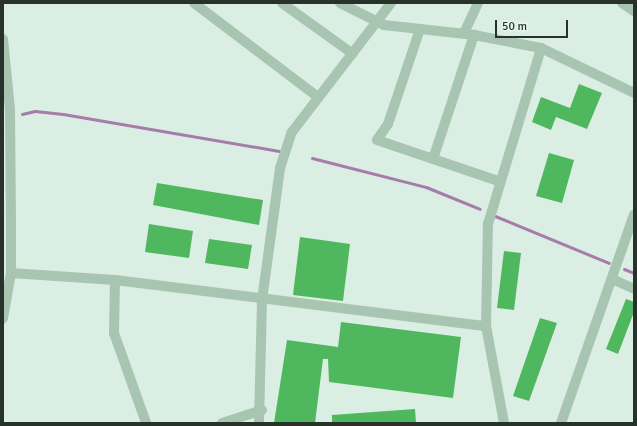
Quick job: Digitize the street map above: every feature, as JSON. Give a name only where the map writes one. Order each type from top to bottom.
[{"type":"street","points":[[194,3],[318,97]]},
{"type":"street","points":[[282,3],[353,54]]},
{"type":"street","points":[[340,3],[378,22],[420,29],[469,34],[541,48],[634,93]]},
{"type":"street","points":[[259,423],[262,410],[262,300],[280,168],[292,132],[378,22],[391,3]]},
{"type":"street","points":[[433,159],[478,3]]},
{"type":"street","points":[[622,3],[634,11]]},
{"type":"street","points":[[420,29],[388,124],[377,140],[498,180]]},
{"type":"street","points":[[3,39],[7,142],[7,220],[11,273],[3,318]]},
{"type":"street","points":[[504,423],[486,326],[488,224],[498,180],[541,48]]},
{"type":"street","points":[[561,423],[634,214]]},
{"type":"street","points":[[11,273],[115,280],[262,300],[486,326]]},
{"type":"street","points":[[612,279],[634,289]]},
{"type":"street","points":[[115,280],[114,333],[146,423]]},
{"type":"street","points":[[222,423],[262,410]]},
{"type":"building","points":[[579,84],[602,93],[587,129],[556,117],[551,130],[532,122],[541,97],[570,108]]},
{"type":"building","points":[[549,153],[574,160],[562,203],[536,196]]},
{"type":"building","points":[[157,183],[263,200],[259,225],[153,205]]},
{"type":"building","points":[[149,224],[193,231],[189,258],[145,252]]},
{"type":"building","points":[[300,237],[350,244],[343,301],[293,295]]},
{"type":"building","points":[[209,239],[252,245],[248,269],[205,263]]},
{"type":"building","points":[[504,251],[521,253],[514,310],[497,308]]},
{"type":"building","points":[[626,299],[634,302],[634,312],[618,354],[606,349]]},
{"type":"building","points":[[540,318],[557,323],[529,401],[513,396]]},
{"type":"building","points":[[341,322],[461,337],[453,398],[329,382],[328,359],[323,359],[315,423],[274,423],[287,340],[338,347]]},
{"type":"building","points":[[415,409],[416,423],[332,423],[332,415]]},
{"type":"waterway","points":[[22,114],[35,111],[63,114],[279,151]]},
{"type":"waterway","points":[[312,158],[426,187],[480,209]]},
{"type":"waterway","points":[[495,216],[609,263]]},
{"type":"waterway","points":[[624,269],[634,273]]}]
